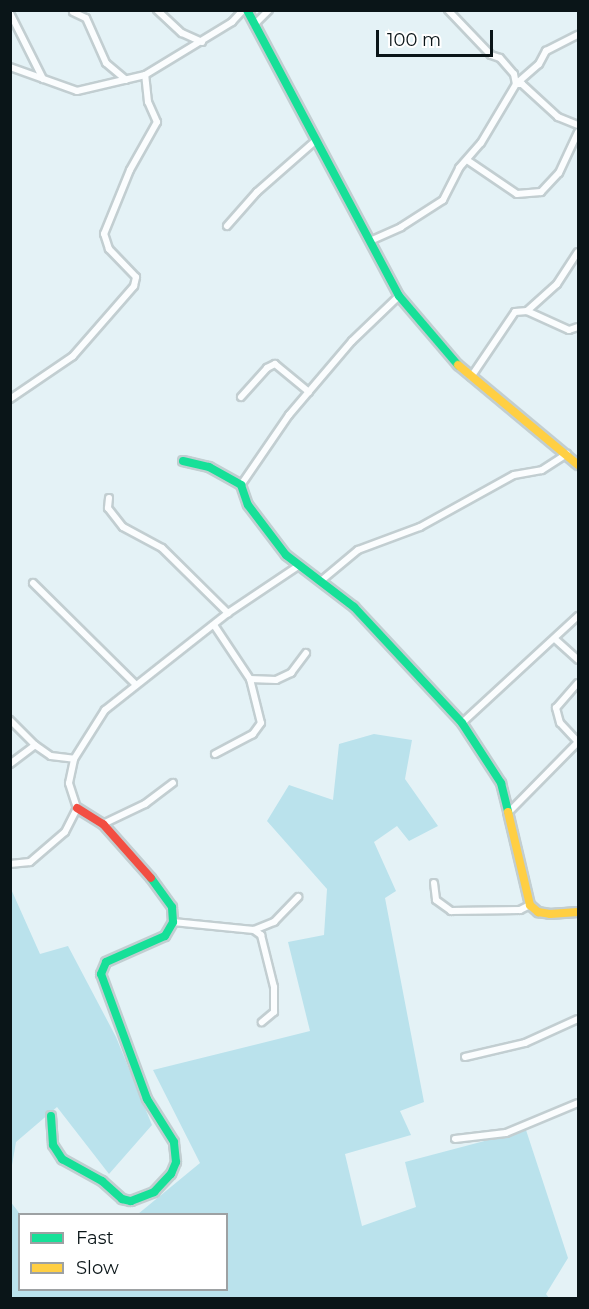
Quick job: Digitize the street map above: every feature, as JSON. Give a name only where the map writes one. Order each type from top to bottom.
[{"type":"street","points":[[157,10],[182,33],[202,42]]},
{"type":"street","points":[[10,67],[77,91],[126,80],[145,75],[202,42],[245,10],[399,296],[447,356],[579,465]]},
{"type":"street","points":[[254,25],[269,10]]},
{"type":"street","points":[[448,10],[491,55],[500,58],[514,74],[516,84]]},
{"type":"street","points":[[74,12],[86,18],[106,63],[126,80]]},
{"type":"street","points":[[10,13],[43,79]]},
{"type":"street","points":[[370,241],[401,227],[443,200],[466,159],[481,144],[516,84],[539,64],[546,51],[579,35]]},
{"type":"street","points":[[10,399],[73,356],[134,286],[135,277],[109,249],[104,234],[130,170],[157,122],[148,102],[145,75]]},
{"type":"street","points":[[516,84],[522,84],[558,117],[579,125]]},
{"type":"street","points":[[466,159],[517,194],[541,192],[558,173],[579,132]]},
{"type":"street","points":[[227,226],[256,192],[315,141]]},
{"type":"street","points":[[527,311],[556,284],[579,252]]},
{"type":"street","points":[[242,485],[309,392],[352,341],[399,296]]},
{"type":"street","points":[[471,377],[515,312],[527,311],[569,330],[579,327]]},
{"type":"street","points":[[241,397],[267,368],[275,364],[309,392]]},
{"type":"street","points":[[322,580],[358,550],[420,527],[514,475],[542,470],[567,454]]},
{"type":"street","points":[[183,460],[193,460],[242,485],[248,505],[269,536],[298,566],[322,580],[354,607],[462,723],[501,783],[510,811],[530,905],[538,912],[550,914],[579,912]]},
{"type":"street","points":[[109,498],[108,508],[123,527],[162,548],[228,613]]},
{"type":"street","points":[[11,867],[30,862],[50,848],[65,832],[76,808],[69,783],[74,759],[105,710],[228,613],[298,566]]},
{"type":"street","points":[[33,583],[136,685]]},
{"type":"street","points":[[462,723],[579,616]]},
{"type":"street","points":[[214,625],[250,679],[261,723],[253,734],[215,754]]},
{"type":"street","points":[[555,639],[579,660]]},
{"type":"street","points":[[250,679],[276,680],[291,673],[306,653]]},
{"type":"street","points":[[510,811],[578,742],[560,723],[556,708],[579,683]]},
{"type":"street","points":[[10,720],[35,745],[51,756],[74,759]]},
{"type":"street","points":[[10,764],[35,745]]},
{"type":"street","points":[[103,824],[145,804],[173,783]]},
{"type":"street","points":[[51,1116],[53,1145],[62,1159],[79,1172],[102,1181],[122,1199],[131,1201],[154,1192],[171,1174],[176,1162],[174,1142],[144,1093],[101,968],[106,962],[158,942],[173,922],[172,907],[160,887],[103,824],[76,808]]},
{"type":"street","points":[[434,883],[436,900],[451,911],[520,910],[530,905]]},
{"type":"street","points":[[173,922],[254,930],[274,922],[298,897]]},
{"type":"street","points":[[254,930],[267,948],[274,987],[274,1012],[262,1022]]},
{"type":"street","points":[[465,1057],[525,1043],[579,1019]]},
{"type":"street","points":[[455,1139],[506,1133],[579,1103]]},
{"type":"shaded area","points":[[374,734],[412,740],[405,779],[438,826],[409,841],[397,826],[374,842],[396,891],[385,898],[424,1102],[400,1111],[411,1135],[345,1154],[362,1226],[416,1207],[405,1162],[526,1130],[568,1258],[546,1294],[549,1298],[11,1298],[10,1201],[19,1213],[18,1291],[228,1291],[228,1213],[139,1213],[200,1163],[153,1070],[310,1031],[288,942],[324,935],[327,889],[267,821],[289,785],[333,800],[339,744]]},
{"type":"shaded area","points":[[11,889],[40,954],[68,946],[116,1037],[152,1125],[109,1174],[57,1107],[16,1142],[11,1171]]},
{"type":"traffic: fast","points":[[247,10],[399,296],[458,365]]},
{"type":"traffic: fast","points":[[183,461],[209,467],[241,485],[248,505],[286,555],[354,607],[462,723],[501,783],[508,812]]},
{"type":"traffic: fast","points":[[51,1116],[53,1145],[62,1159],[102,1181],[122,1199],[131,1201],[154,1192],[171,1174],[176,1162],[174,1142],[147,1099],[101,974],[106,962],[165,936],[173,922],[172,907],[151,878]]},
{"type":"traffic: slow","points":[[458,365],[578,465]]},
{"type":"traffic: slow","points":[[508,812],[530,905],[538,912],[550,914],[578,912]]},
{"type":"traffic: jam","points":[[77,808],[103,824],[151,878]]}]
